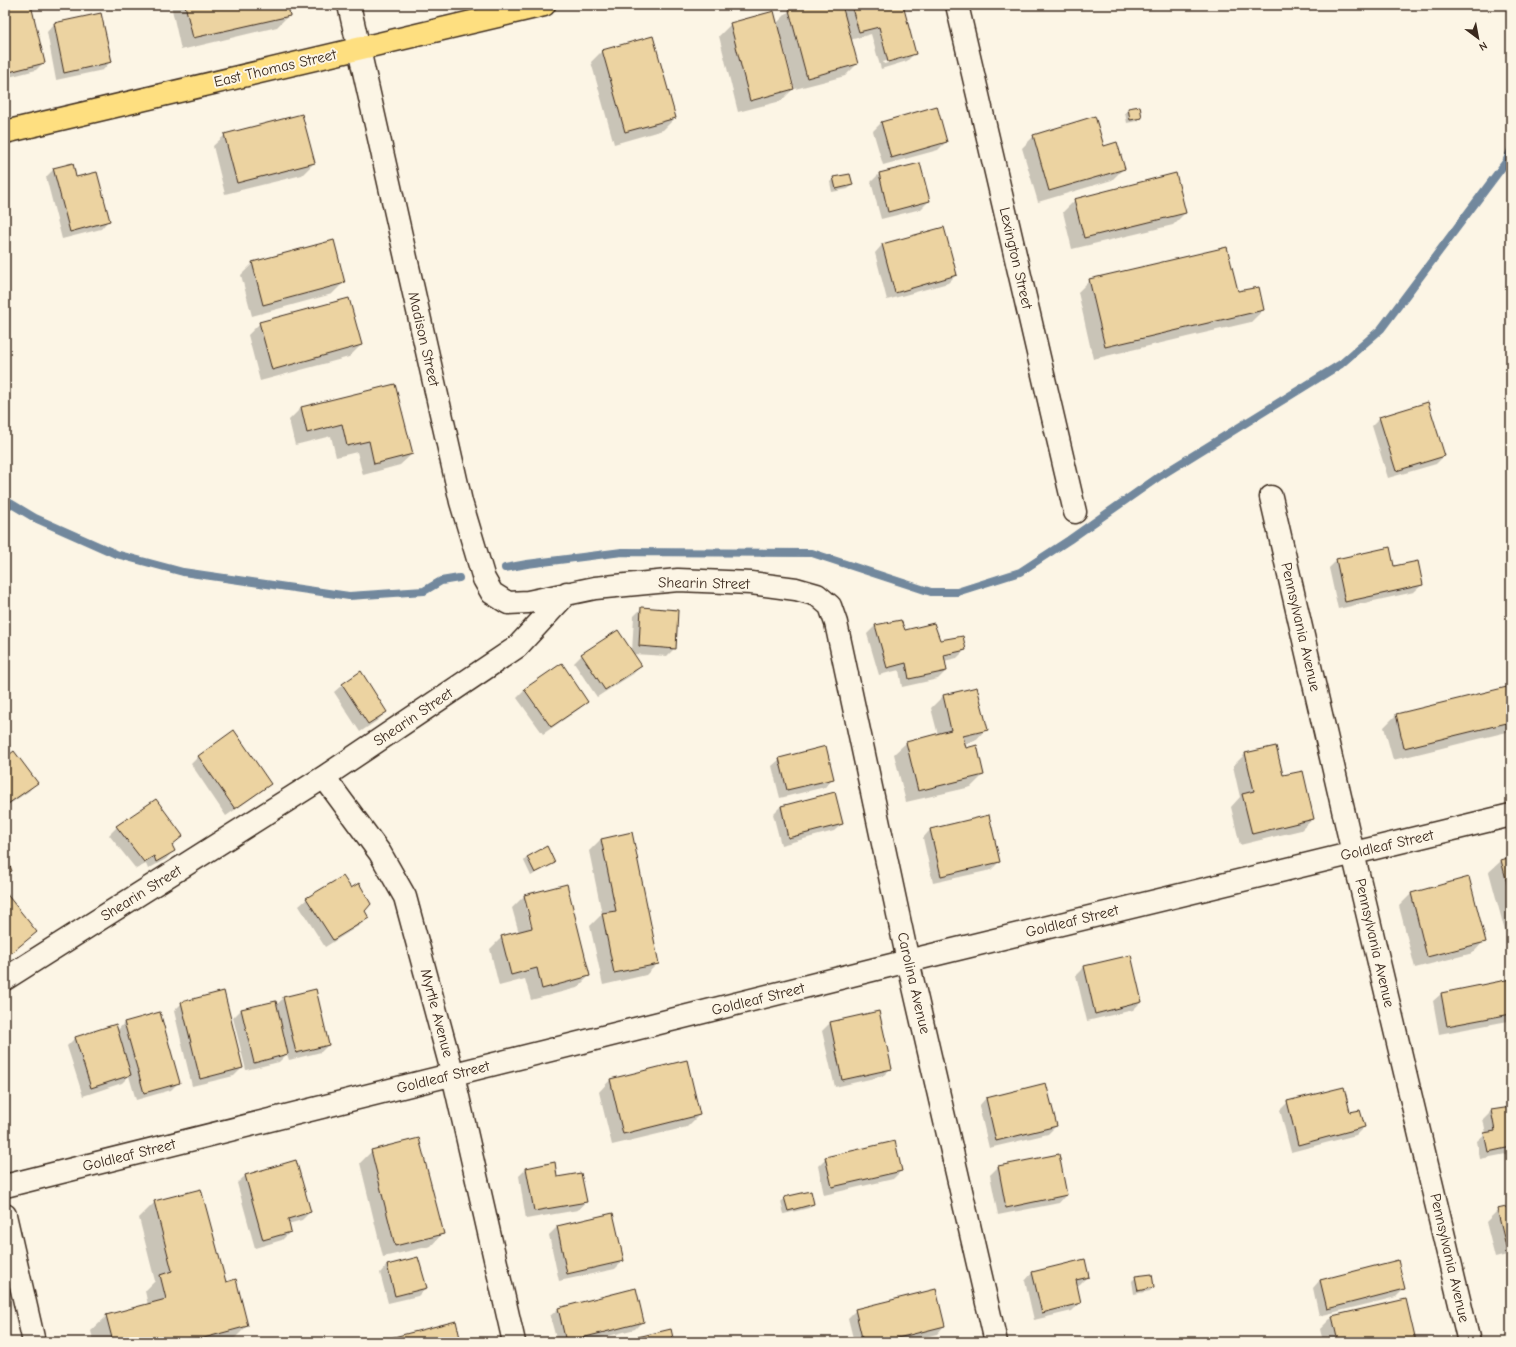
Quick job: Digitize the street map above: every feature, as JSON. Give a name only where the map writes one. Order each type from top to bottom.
[{"type":"main road","name":"East Thomas Street","points":[[5,132],[544,5]]},
{"type":"street","name":"Madison Street","points":[[349,5],[461,502],[484,579],[492,593],[508,603],[528,602],[567,594]]},
{"type":"street","name":"Lexington Street","points":[[957,5],[1075,512]]},
{"type":"street","name":"Pennsylvania Avenue","points":[[1271,497],[1353,853],[1470,1342]]},
{"type":"street","name":"Shearin Street","points":[[5,979],[324,777],[517,647],[567,594],[595,588],[678,580],[751,583],[796,589],[817,595],[830,606],[836,623]]},
{"type":"street","name":"Carolina Avenue","points":[[836,623],[908,961],[996,1342]]},
{"type":"street","name":"Myrtle Avenue","points":[[324,777],[380,854],[405,897],[453,1075],[514,1342]]},
{"type":"street","name":"Goldleaf Street","points":[[5,1186],[908,961],[1511,815]]},
{"type":"street","points":[[5,1215],[28,1340]]},
{"type":"building","points":[[5,5],[31,5],[45,63],[5,73]]},
{"type":"building","points":[[185,5],[288,5],[290,16],[193,38]]},
{"type":"building","points":[[807,5],[842,5],[858,64],[807,78],[789,10]]},
{"type":"building","points":[[851,5],[903,5],[916,54],[888,62],[879,27],[859,32]]},
{"type":"building","points":[[774,11],[794,89],[750,101],[730,23]]},
{"type":"building","points":[[101,13],[112,62],[64,73],[54,23]]},
{"type":"building","points":[[653,36],[676,118],[625,132],[602,50]]},
{"type":"building","points":[[937,106],[947,142],[891,158],[881,122]]},
{"type":"building","points":[[1140,106],[1142,118],[1130,120],[1128,108]]},
{"type":"building","points":[[302,114],[315,163],[237,183],[224,134]]},
{"type":"building","points":[[1095,116],[1104,146],[1117,142],[1125,169],[1049,191],[1033,135]]},
{"type":"building","points":[[73,163],[76,177],[97,172],[110,221],[70,232],[53,168]]},
{"type":"building","points":[[920,163],[930,201],[888,212],[879,173]]},
{"type":"building","points":[[1176,173],[1186,213],[1084,238],[1074,199]]},
{"type":"building","points":[[850,174],[853,185],[836,189],[833,177]]},
{"type":"building","points":[[944,227],[957,275],[895,293],[882,244]]},
{"type":"building","points":[[334,240],[345,283],[263,305],[252,262]]},
{"type":"building","points":[[1227,247],[1238,291],[1259,287],[1264,310],[1105,347],[1089,279]]},
{"type":"building","points":[[349,298],[362,345],[272,370],[259,322]]},
{"type":"building","points":[[395,384],[413,454],[374,464],[369,441],[347,446],[342,424],[307,433],[301,407]]},
{"type":"building","points":[[1428,402],[1445,456],[1396,471],[1379,417]]},
{"type":"building","points":[[1390,547],[1394,566],[1418,561],[1423,585],[1345,602],[1336,559]]},
{"type":"building","points":[[641,607],[678,610],[676,649],[639,646]]},
{"type":"building","points":[[901,620],[905,630],[934,623],[940,640],[963,636],[966,650],[944,655],[947,671],[909,679],[906,663],[887,668],[875,625]]},
{"type":"building","points":[[618,630],[642,666],[605,690],[581,654]]},
{"type":"building","points":[[562,663],[588,702],[551,727],[524,689]]},
{"type":"building","points":[[361,671],[387,712],[368,724],[342,684]]},
{"type":"building","points":[[1511,686],[1511,722],[1404,748],[1396,714]]},
{"type":"building","points":[[977,687],[988,730],[963,736],[966,748],[977,745],[984,775],[918,791],[906,742],[951,730],[943,695]]},
{"type":"building","points":[[234,730],[271,784],[235,809],[198,756]]},
{"type":"building","points":[[826,746],[834,779],[787,790],[779,758]]},
{"type":"building","points":[[1276,746],[1283,775],[1303,771],[1314,819],[1252,834],[1242,794],[1254,791],[1245,753]]},
{"type":"building","points":[[14,751],[38,783],[5,806],[5,758]]},
{"type":"building","points":[[835,792],[843,824],[788,838],[781,806]]},
{"type":"building","points":[[156,799],[183,836],[172,845],[175,851],[156,862],[154,856],[144,862],[116,826]]},
{"type":"building","points":[[989,815],[1000,862],[941,876],[930,829]]},
{"type":"building","points":[[632,832],[659,964],[614,973],[602,913],[616,911],[601,839]]},
{"type":"building","points":[[547,846],[555,863],[535,873],[527,857]]},
{"type":"building","points":[[5,852],[12,871],[5,874]]},
{"type":"building","points":[[1511,857],[1511,899],[1501,860]]},
{"type":"building","points":[[343,876],[351,888],[359,883],[371,904],[365,911],[369,918],[333,940],[306,898]]},
{"type":"building","points":[[1469,877],[1486,942],[1427,957],[1411,893]]},
{"type":"building","points":[[567,884],[590,976],[542,989],[537,968],[511,975],[501,936],[532,928],[524,895]]},
{"type":"building","points":[[5,892],[37,932],[5,958]]},
{"type":"building","points":[[1131,955],[1142,1002],[1095,1014],[1084,966]]},
{"type":"building","points":[[1511,979],[1511,1014],[1447,1026],[1441,993]]},
{"type":"building","points":[[316,989],[329,1045],[296,1053],[283,997]]},
{"type":"building","points":[[224,991],[243,1068],[200,1079],[181,1002]]},
{"type":"building","points":[[276,1001],[288,1054],[254,1063],[241,1009]]},
{"type":"building","points":[[879,1011],[892,1069],[842,1080],[830,1022]]},
{"type":"building","points":[[160,1012],[180,1083],[144,1093],[124,1022]]},
{"type":"building","points":[[116,1024],[131,1075],[91,1088],[75,1037]]},
{"type":"building","points":[[687,1060],[700,1115],[623,1134],[610,1079]]},
{"type":"building","points":[[1046,1083],[1057,1126],[996,1141],[986,1098]]},
{"type":"building","points":[[1344,1087],[1350,1112],[1360,1110],[1365,1127],[1298,1145],[1287,1101]]},
{"type":"building","points":[[1511,1107],[1511,1147],[1488,1152],[1484,1133],[1495,1131],[1491,1110]]},
{"type":"building","points":[[419,1138],[444,1234],[395,1246],[371,1150]]},
{"type":"building","points":[[895,1141],[902,1171],[832,1187],[825,1157]]},
{"type":"building","points":[[1059,1154],[1067,1195],[1006,1208],[998,1166]]},
{"type":"building","points":[[296,1160],[311,1212],[288,1219],[291,1232],[263,1240],[245,1175]]},
{"type":"building","points":[[555,1162],[557,1177],[581,1173],[587,1202],[534,1211],[526,1168]]},
{"type":"building","points":[[201,1189],[226,1282],[236,1279],[248,1326],[189,1342],[113,1342],[106,1315],[166,1299],[160,1275],[172,1271],[154,1201]]},
{"type":"building","points":[[811,1191],[814,1204],[788,1211],[784,1197]]},
{"type":"building","points":[[1511,1206],[1511,1245],[1506,1246],[1497,1209]]},
{"type":"building","points":[[613,1213],[624,1261],[567,1274],[557,1226]]},
{"type":"building","points":[[418,1257],[427,1288],[395,1296],[387,1265]]},
{"type":"building","points":[[1085,1259],[1089,1277],[1076,1280],[1081,1303],[1042,1313],[1032,1272]]},
{"type":"building","points":[[1398,1260],[1405,1289],[1327,1309],[1320,1280]]},
{"type":"building","points":[[1152,1274],[1154,1287],[1138,1291],[1135,1276]]},
{"type":"building","points":[[636,1288],[644,1322],[566,1342],[558,1308]]},
{"type":"building","points":[[936,1289],[945,1326],[882,1342],[863,1342],[855,1309]]},
{"type":"building","points":[[1406,1299],[1416,1342],[1338,1342],[1332,1316]]},
{"type":"building","points":[[456,1321],[461,1342],[392,1342],[390,1338]]},
{"type":"building","points":[[671,1329],[674,1342],[617,1342]]},
{"type":"waterway","points":[[505,568],[622,552],[812,553],[931,592],[957,592],[1020,572],[1069,540],[1160,476],[1341,364],[1381,329],[1506,162],[1511,150]]},
{"type":"waterway","points":[[5,500],[35,518],[116,554],[183,572],[349,596],[424,591],[441,581],[459,578]]}]
